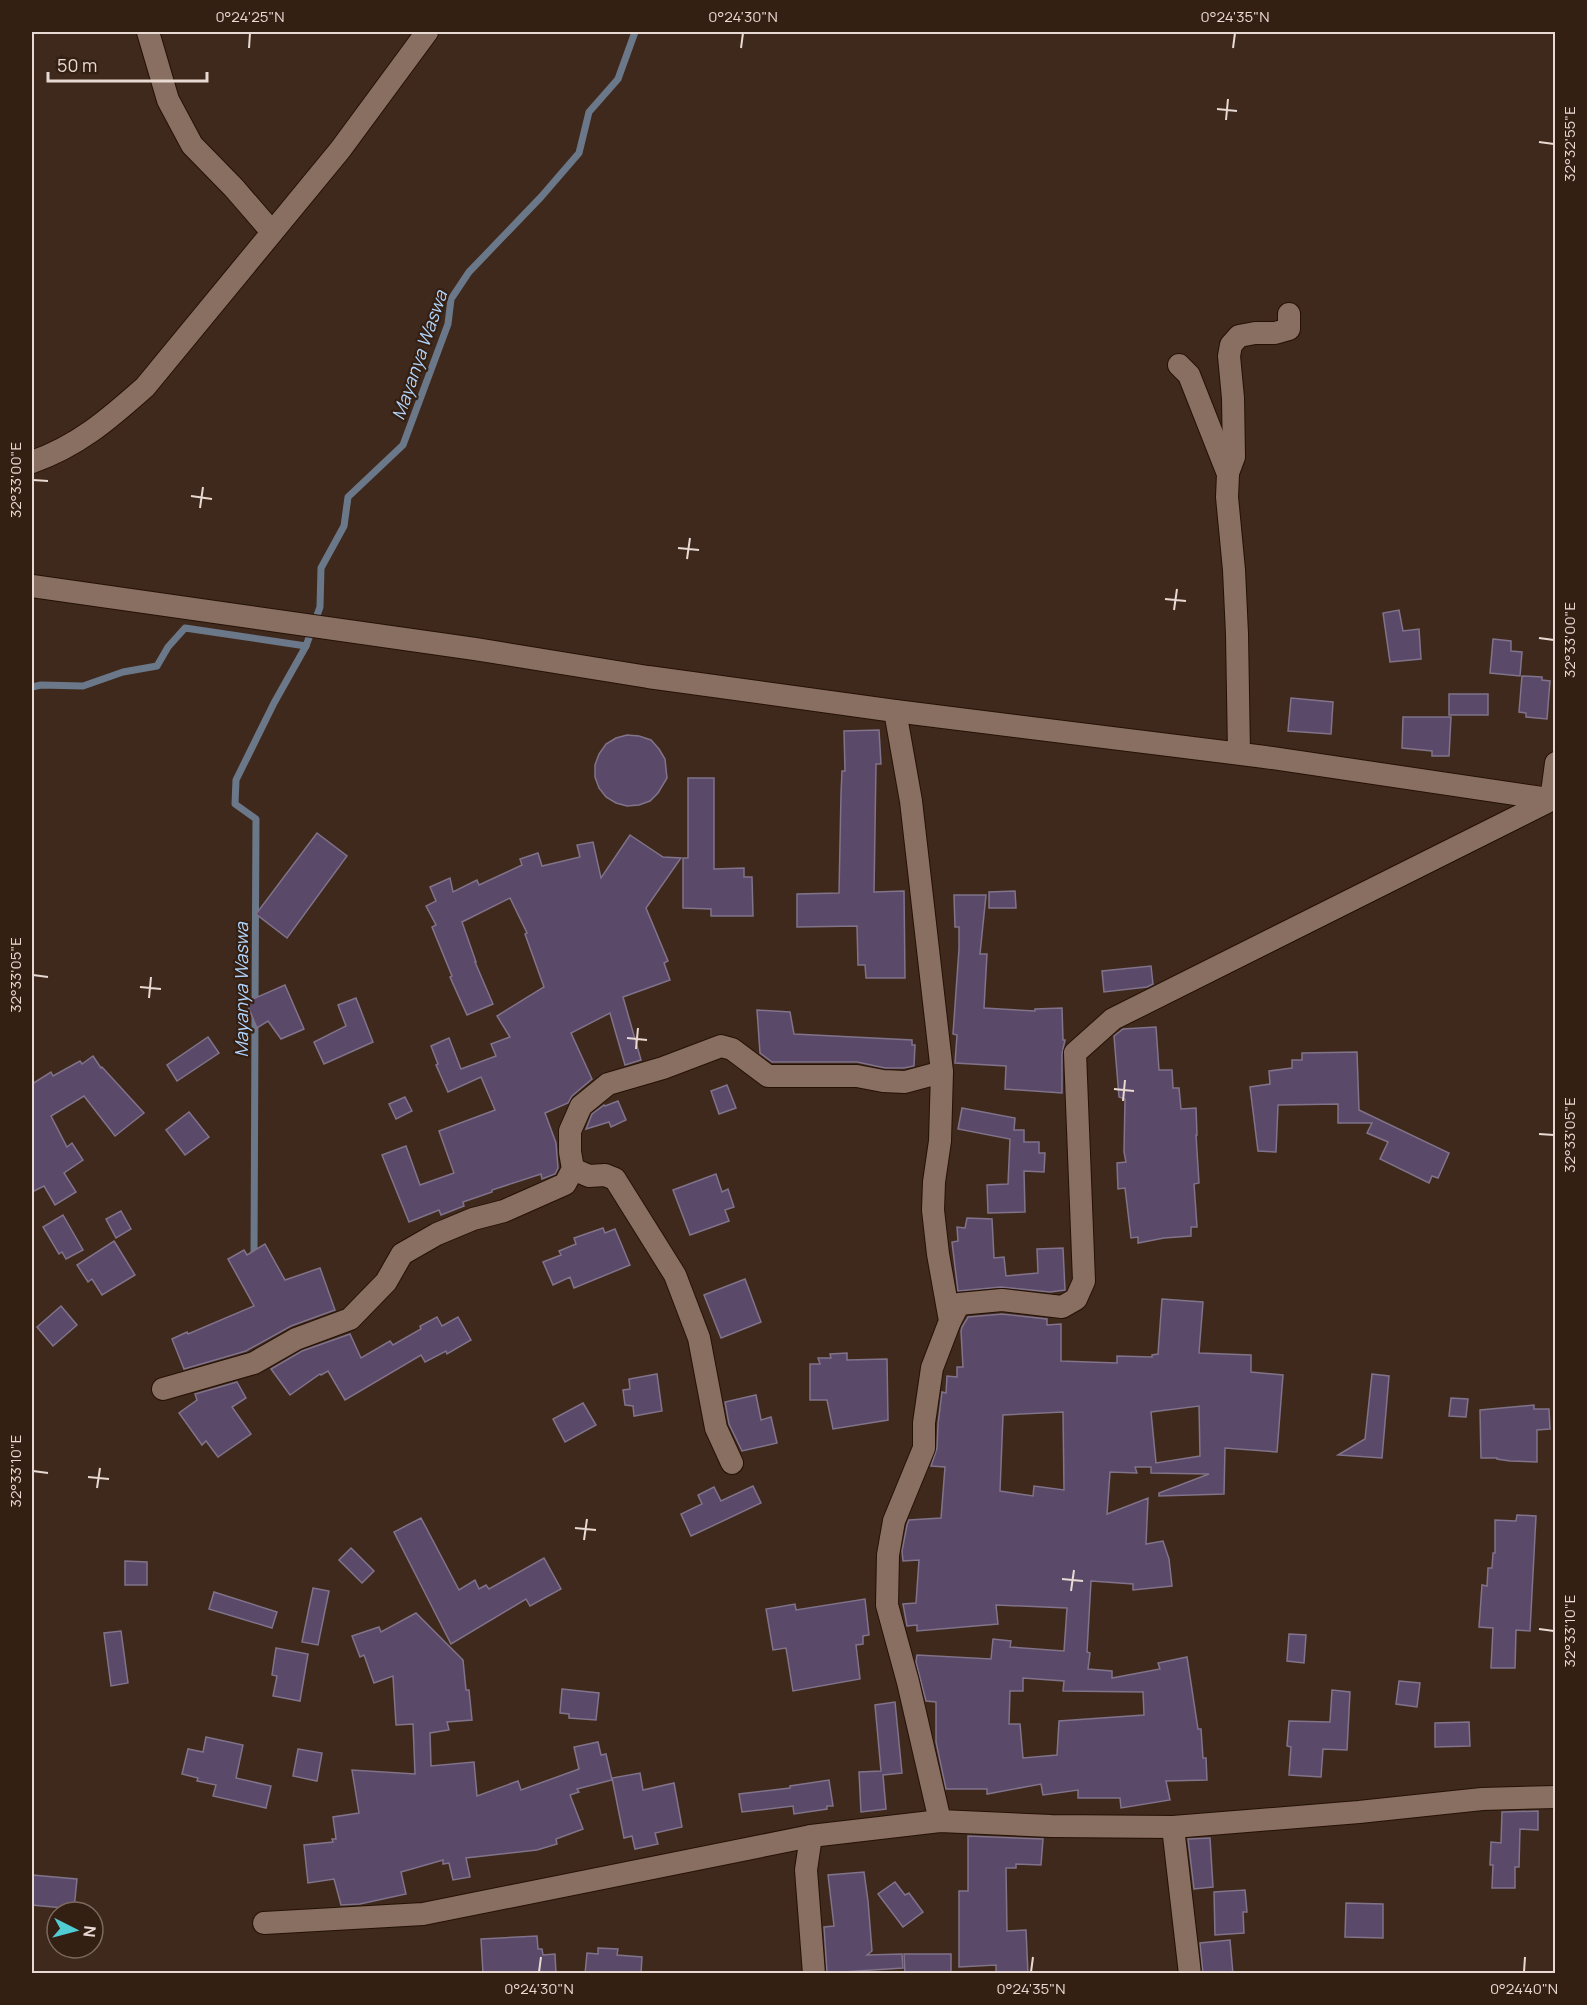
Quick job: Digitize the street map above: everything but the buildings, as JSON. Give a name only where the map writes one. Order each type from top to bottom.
[{"type":"street","points":[[148,32],[168,100],[192,145],[234,188],[272,232]]},
{"type":"street","points":[[32,462],[82,439],[145,387],[340,150],[426,32]]},
{"type":"street","points":[[1239,753],[1238,634],[1227,497],[1228,474],[1234,457],[1233,398],[1229,356],[1231,345],[1239,336],[1275,333],[1289,329],[1290,314]]},
{"type":"street","points":[[1179,365],[1189,375],[1228,474]]},
{"type":"street","points":[[32,586],[476,649],[648,677],[895,711],[1239,753],[1553,800]]},
{"type":"street","points":[[895,711],[911,801],[942,1072],[933,1210],[950,1321]]},
{"type":"street","points":[[1553,800],[1556,763]]},
{"type":"street","points":[[940,1821],[908,1682],[887,1605],[888,1565],[894,1521],[924,1448],[924,1424],[932,1368],[958,1304],[1002,1300],[1062,1307],[1076,1299],[1080,1293],[1084,1281],[1075,1053],[1113,1019],[1553,800]]},
{"type":"street","points":[[164,1389],[254,1363],[296,1339],[350,1319],[386,1282],[402,1254],[437,1234],[473,1219],[504,1211],[565,1184],[573,1169],[570,1131],[581,1106],[608,1084],[663,1068],[720,1046],[732,1049],[768,1076],[857,1076],[905,1082],[942,1072]]},
{"type":"street","points":[[573,1169],[589,1176],[605,1175],[615,1179],[675,1275],[699,1338],[716,1428],[732,1463]]},
{"type":"street","points":[[264,1923],[423,1914],[811,1836],[940,1821],[1051,1827],[1173,1827],[1359,1812],[1482,1799],[1556,1797]]},
{"type":"street","points":[[1173,1827],[1190,1974]]},
{"type":"street","points":[[811,1836],[806,1870],[814,1974]]},
{"type":"waterway","name":"Mayanya Waswa","points":[[255,1006],[256,819],[235,804],[236,780],[274,703],[306,646],[320,607],[321,568],[344,526],[348,497],[403,445],[448,324],[451,299],[469,272],[541,197],[579,153],[589,112],[618,79],[635,32]]},
{"type":"waterway","name":"Mayanya Waswa","points":[[32,687],[41,685],[83,686],[123,672],[157,666],[168,647],[185,628],[306,646]]},
{"type":"waterway","name":"Mayanya Waswa","points":[[254,1258],[255,1017]]}]
